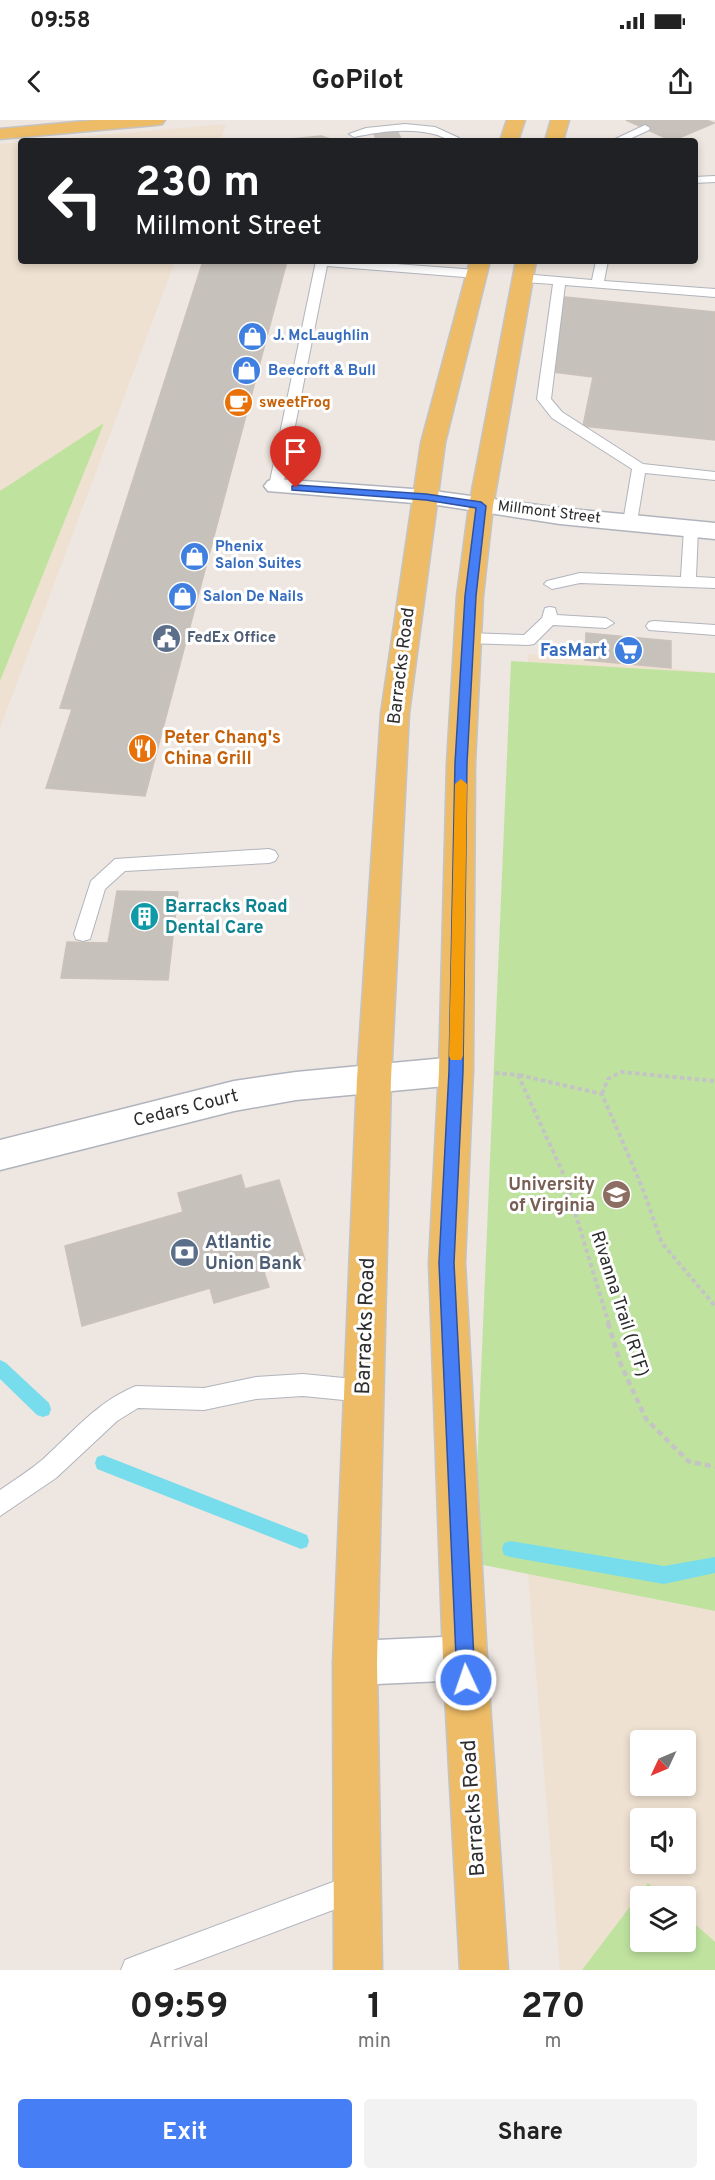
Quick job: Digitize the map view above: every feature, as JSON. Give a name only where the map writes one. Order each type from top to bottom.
[{"type":"main road","points":[[0,134],[156,120]]},
{"type":"main road","points":[[555,138],[561,120]]},
{"type":"main road","name":"Barracks Road","points":[[358,1970],[355,1663],[374,1079],[395,713],[433,442],[478,267]]},
{"type":"main road","name":"Barracks Road","points":[[484,1970],[465,1658],[447,1263],[456,1071],[461,763],[470,596],[481,506],[525,269]]},
{"type":"street","name":"Millmont Street","points":[[276,486],[426,497],[481,506],[715,531]]},
{"type":"street","points":[[374,1079],[456,1071]]},
{"type":"street","name":"Cedars Court","points":[[0,1155],[234,1096],[296,1086],[374,1079]]},
{"type":"street","points":[[355,1663],[465,1658]]},
{"type":"lane","points":[[354,134],[409,128],[444,132],[454,138]]},
{"type":"lane","points":[[623,138],[645,128]]},
{"type":"lane","points":[[698,180],[715,179]]},
{"type":"lane","points":[[276,486],[321,264]]},
{"type":"lane","points":[[400,264],[478,267]]},
{"type":"lane","points":[[597,284],[601,264]]},
{"type":"lane","points":[[525,269],[559,281],[715,293]]},
{"type":"lane","points":[[559,281],[544,399],[556,415],[639,468],[715,476]]},
{"type":"lane","points":[[630,522],[639,468]]},
{"type":"lane","points":[[688,582],[691,529]]},
{"type":"lane","points":[[552,584],[579,581],[671,586],[688,582],[715,583]]},
{"type":"lane","points":[[468,638],[528,640],[549,616],[606,623]]},
{"type":"lane","points":[[654,627],[674,623],[715,630]]},
{"type":"lane","points":[[83,934],[97,886],[121,864],[269,856]]},
{"type":"lane","points":[[0,1504],[48,1470],[110,1413],[136,1397],[204,1399],[256,1388],[303,1384],[364,1391]]},
{"type":"lane","points":[[135,1970],[357,1887]]},
{"type":"path","points":[[456,1071],[518,1075],[602,1094]]},
{"type":"path","points":[[715,1081],[621,1072],[609,1078],[602,1094],[642,1186],[662,1243],[715,1306]]},
{"type":"path","name":"Rivanna Trail (RTF)","points":[[518,1075],[563,1173],[621,1365],[646,1419],[688,1461],[715,1467]]},
{"type":"shaded area","points":[[226,124],[221,138],[68,138]]},
{"type":"shaded area","points":[[18,142],[18,264],[174,264],[0,728],[0,144]]},
{"type":"shaded area","name":"University of Virginia","points":[[528,654],[715,673],[715,1970],[560,1970],[512,1376]]},
{"type":"green space","points":[[104,423],[0,681],[0,491]]},
{"type":"green space","name":"University of Virginia","points":[[511,661],[715,673],[715,1611],[473,1563]]},
{"type":"green space","points":[[630,1907],[630,1952],[696,1952],[696,1925],[715,1942],[715,1970],[582,1970]]},
{"type":"building","points":[[626,120],[706,120],[714,123],[679,138],[665,138]]},
{"type":"building","points":[[397,130],[401,138],[376,138],[373,132]]},
{"type":"building","points":[[321,136],[327,138],[301,138]]},
{"type":"building","points":[[202,264],[286,264],[145,796],[46,788],[72,709],[60,708]]},
{"type":"building","points":[[565,297],[715,312],[715,440],[583,426],[593,377],[553,372]]},
{"type":"building","name":"FasMart","points":[[586,633],[671,641],[671,668],[585,660]]},
{"type":"building","name":"Barracks Road Dental Care","points":[[117,891],[178,892],[168,980],[61,978],[67,942],[108,943]]},
{"type":"building","name":"Atlantic Union Bank","points":[[241,1175],[245,1189],[279,1180],[305,1260],[264,1272],[269,1287],[214,1303],[210,1288],[82,1326],[65,1246],[183,1212],[178,1193]]},
{"type":"waterway","points":[[0,1368],[43,1409]]},
{"type":"waterway","points":[[103,1463],[301,1541]]},
{"type":"waterway","points":[[510,1549],[664,1575],[715,1565]]},
{"type":"slow traffic","points":[[456,1056],[461,784]]},
{"type":"place","name":"J. McLaughlin","points":[[252,336]]},
{"type":"place","name":"Beecroft & Bull","points":[[247,371]]},
{"type":"place","name":"sweetFrog","points":[[238,403]]},
{"type":"place","name":"Phenix Salon Suites","points":[[194,556]]},
{"type":"place","name":"Salon De Nails","points":[[182,597]]},
{"type":"place","name":"FedEx Office","points":[[166,638]]},
{"type":"place","name":"FasMart","points":[[628,651]]},
{"type":"place","name":"Peter Chang's China Grill","points":[[143,748]]},
{"type":"place","name":"Barracks Road Dental Care","points":[[144,917]]},
{"type":"place","name":"University of Virginia","points":[[616,1195]]},
{"type":"place","name":"Atlantic Union Bank","points":[[184,1253]]},
{"type":"route","points":[[296,488],[426,497],[481,506],[470,596],[461,763],[456,1071],[447,1263],[466,1680]]}]
